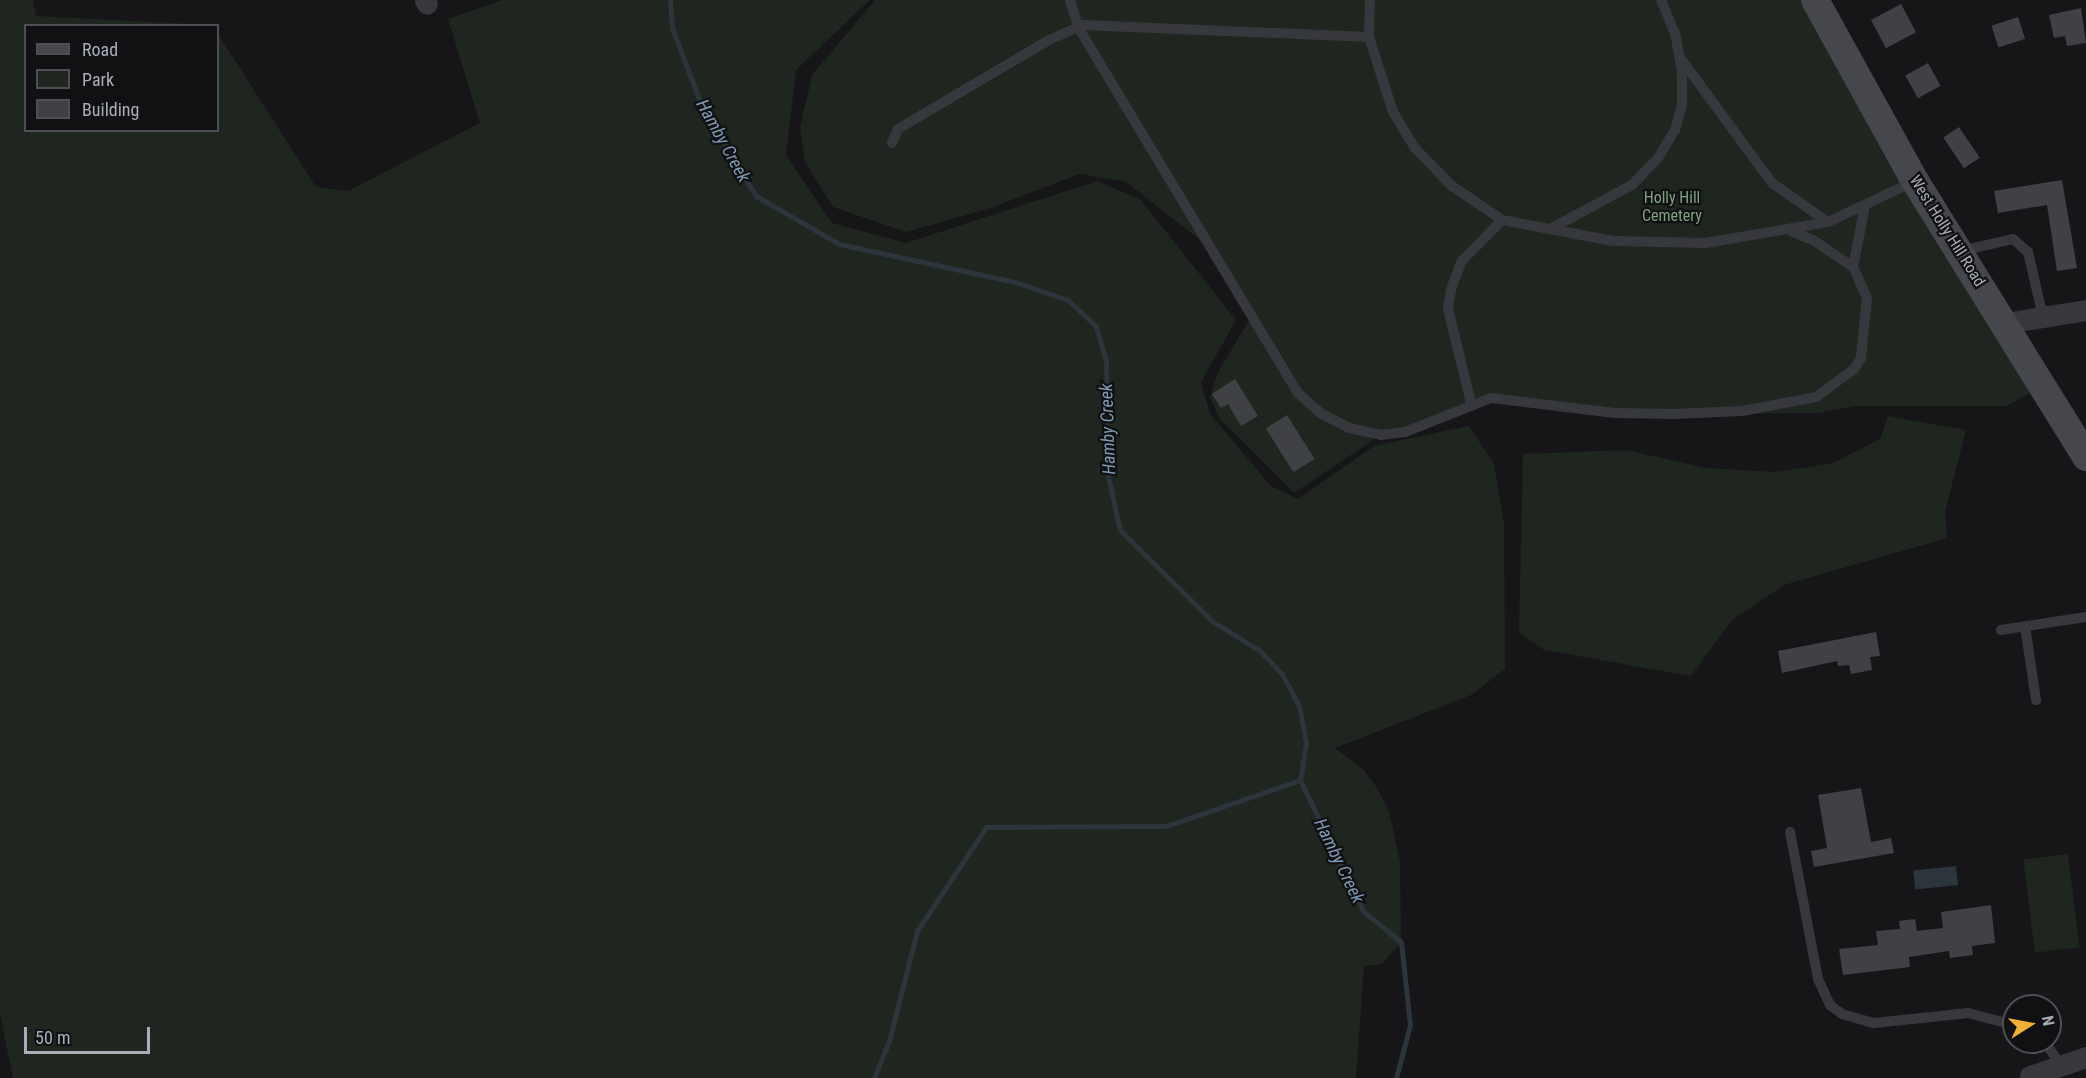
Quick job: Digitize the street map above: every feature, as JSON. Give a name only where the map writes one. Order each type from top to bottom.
[{"type":"street","name":"West Holly Hill Road","points":[[1815,0],[1915,181],[2086,457]]},
{"type":"street","points":[[2005,323],[2086,310]]},
{"type":"street","points":[[2030,1076],[2086,1057]]},
{"type":"lane","points":[[1070,0],[1078,27],[1298,393],[1320,413],[1348,428],[1381,435],[1428,424],[1471,403],[1491,398],[1615,413],[1674,414],[1742,411],[1816,397],[1854,369],[1861,358],[1868,298],[1853,267],[1813,240],[1791,231]]},
{"type":"lane","points":[[1370,0],[1369,37],[1393,112],[1415,148],[1452,186],[1502,220],[1625,242],[1706,243],[1791,231],[1828,222],[1915,181]]},
{"type":"lane","points":[[1552,228],[1632,185],[1658,158],[1682,106],[1679,57],[1661,0]]},
{"type":"lane","points":[[892,144],[898,129],[1049,39],[1078,27],[1369,37]]},
{"type":"lane","points":[[1679,57],[1772,183],[1828,222]]},
{"type":"lane","points":[[1853,267],[1865,206]]},
{"type":"lane","points":[[1471,403],[1448,309],[1451,289],[1462,261],[1502,220]]},
{"type":"lane","points":[[1959,251],[2013,239],[2028,252],[2043,317]]},
{"type":"lane","points":[[2001,630],[2086,617]]},
{"type":"lane","points":[[2025,626],[2036,700]]},
{"type":"lane","points":[[1790,832],[1818,979],[1830,1005],[1842,1014],[1874,1023],[1968,1013],[2002,1022]]},
{"type":"lane","points":[[2053,1054],[2060,1064]]},
{"type":"green space","points":[[0,0],[33,0],[36,16],[191,24],[24,24],[24,132],[219,132],[219,36],[316,187],[348,191],[480,123],[448,19],[502,0],[870,0],[796,70],[786,155],[832,223],[906,243],[1097,181],[1140,199],[1236,320],[1201,382],[1210,414],[1271,486],[1298,499],[1374,446],[1469,426],[1494,464],[1504,523],[1505,669],[1471,695],[1335,748],[1364,770],[1377,788],[1389,811],[1400,861],[1401,942],[1382,964],[1364,966],[1356,1078],[13,1078],[0,1014]]},
{"type":"green space","name":"Holly Hill Cemetery","points":[[875,0],[1815,0],[2043,386],[2007,406],[1856,406],[1818,413],[1670,414],[1491,398],[1381,435],[1294,493],[1219,418],[1210,397],[1218,372],[1250,319],[1204,243],[1126,182],[1079,174],[991,208],[906,232],[833,207],[805,162],[800,128],[812,75]]},
{"type":"green space","points":[[1888,416],[1966,430],[1945,512],[1947,538],[1784,585],[1732,620],[1691,676],[1544,650],[1519,632],[1523,454],[1626,450],[1706,468],[1774,472],[1833,463],[1880,439]]},
{"type":"green space","points":[[2068,854],[2079,947],[2035,953],[2023,859]]},
{"type":"shaded area","points":[[1956,866],[1958,885],[1915,889],[1913,870]]},
{"type":"building","points":[[1901,4],[1916,32],[1886,48],[1871,20]]},
{"type":"building","points":[[2081,8],[2086,43],[2067,46],[2065,36],[2054,38],[2049,15]]},
{"type":"building","points":[[2018,17],[2025,39],[1998,48],[1991,26]]},
{"type":"building","points":[[1928,63],[1941,86],[1918,98],[1905,76]]},
{"type":"building","points":[[1959,127],[1980,158],[1964,168],[1943,138]]},
{"type":"building","points":[[2062,180],[2077,268],[2057,271],[2047,205],[1998,213],[1994,191]]},
{"type":"building","points":[[1235,379],[1258,416],[1241,426],[1228,404],[1221,408],[1212,394]]},
{"type":"building","points":[[1287,415],[1315,459],[1293,472],[1266,428]]},
{"type":"building","points":[[1876,632],[1880,656],[1870,657],[1872,670],[1851,674],[1849,665],[1838,666],[1837,661],[1782,673],[1778,651]]},
{"type":"building","points":[[1861,788],[1871,842],[1891,838],[1894,853],[1814,867],[1811,851],[1827,848],[1818,795]]},
{"type":"building","points":[[1991,905],[1995,943],[1972,946],[1973,955],[1950,958],[1949,951],[1909,957],[1910,967],[1843,975],[1839,949],[1878,945],[1876,931],[1900,929],[1899,921],[1915,919],[1917,931],[1943,928],[1941,912]]},
{"type":"waterway","name":"Hamby Creek","points":[[670,0],[672,28],[703,109],[756,196],[839,244],[1015,282],[1068,300],[1096,326],[1106,360],[1108,476],[1120,530],[1212,621],[1260,651],[1282,674],[1299,706],[1306,743],[1300,780],[1363,911],[1401,942],[1410,1025],[1396,1078]]},
{"type":"waterway","points":[[874,1078],[889,1041],[917,931],[986,827],[1166,826],[1300,780]]}]
